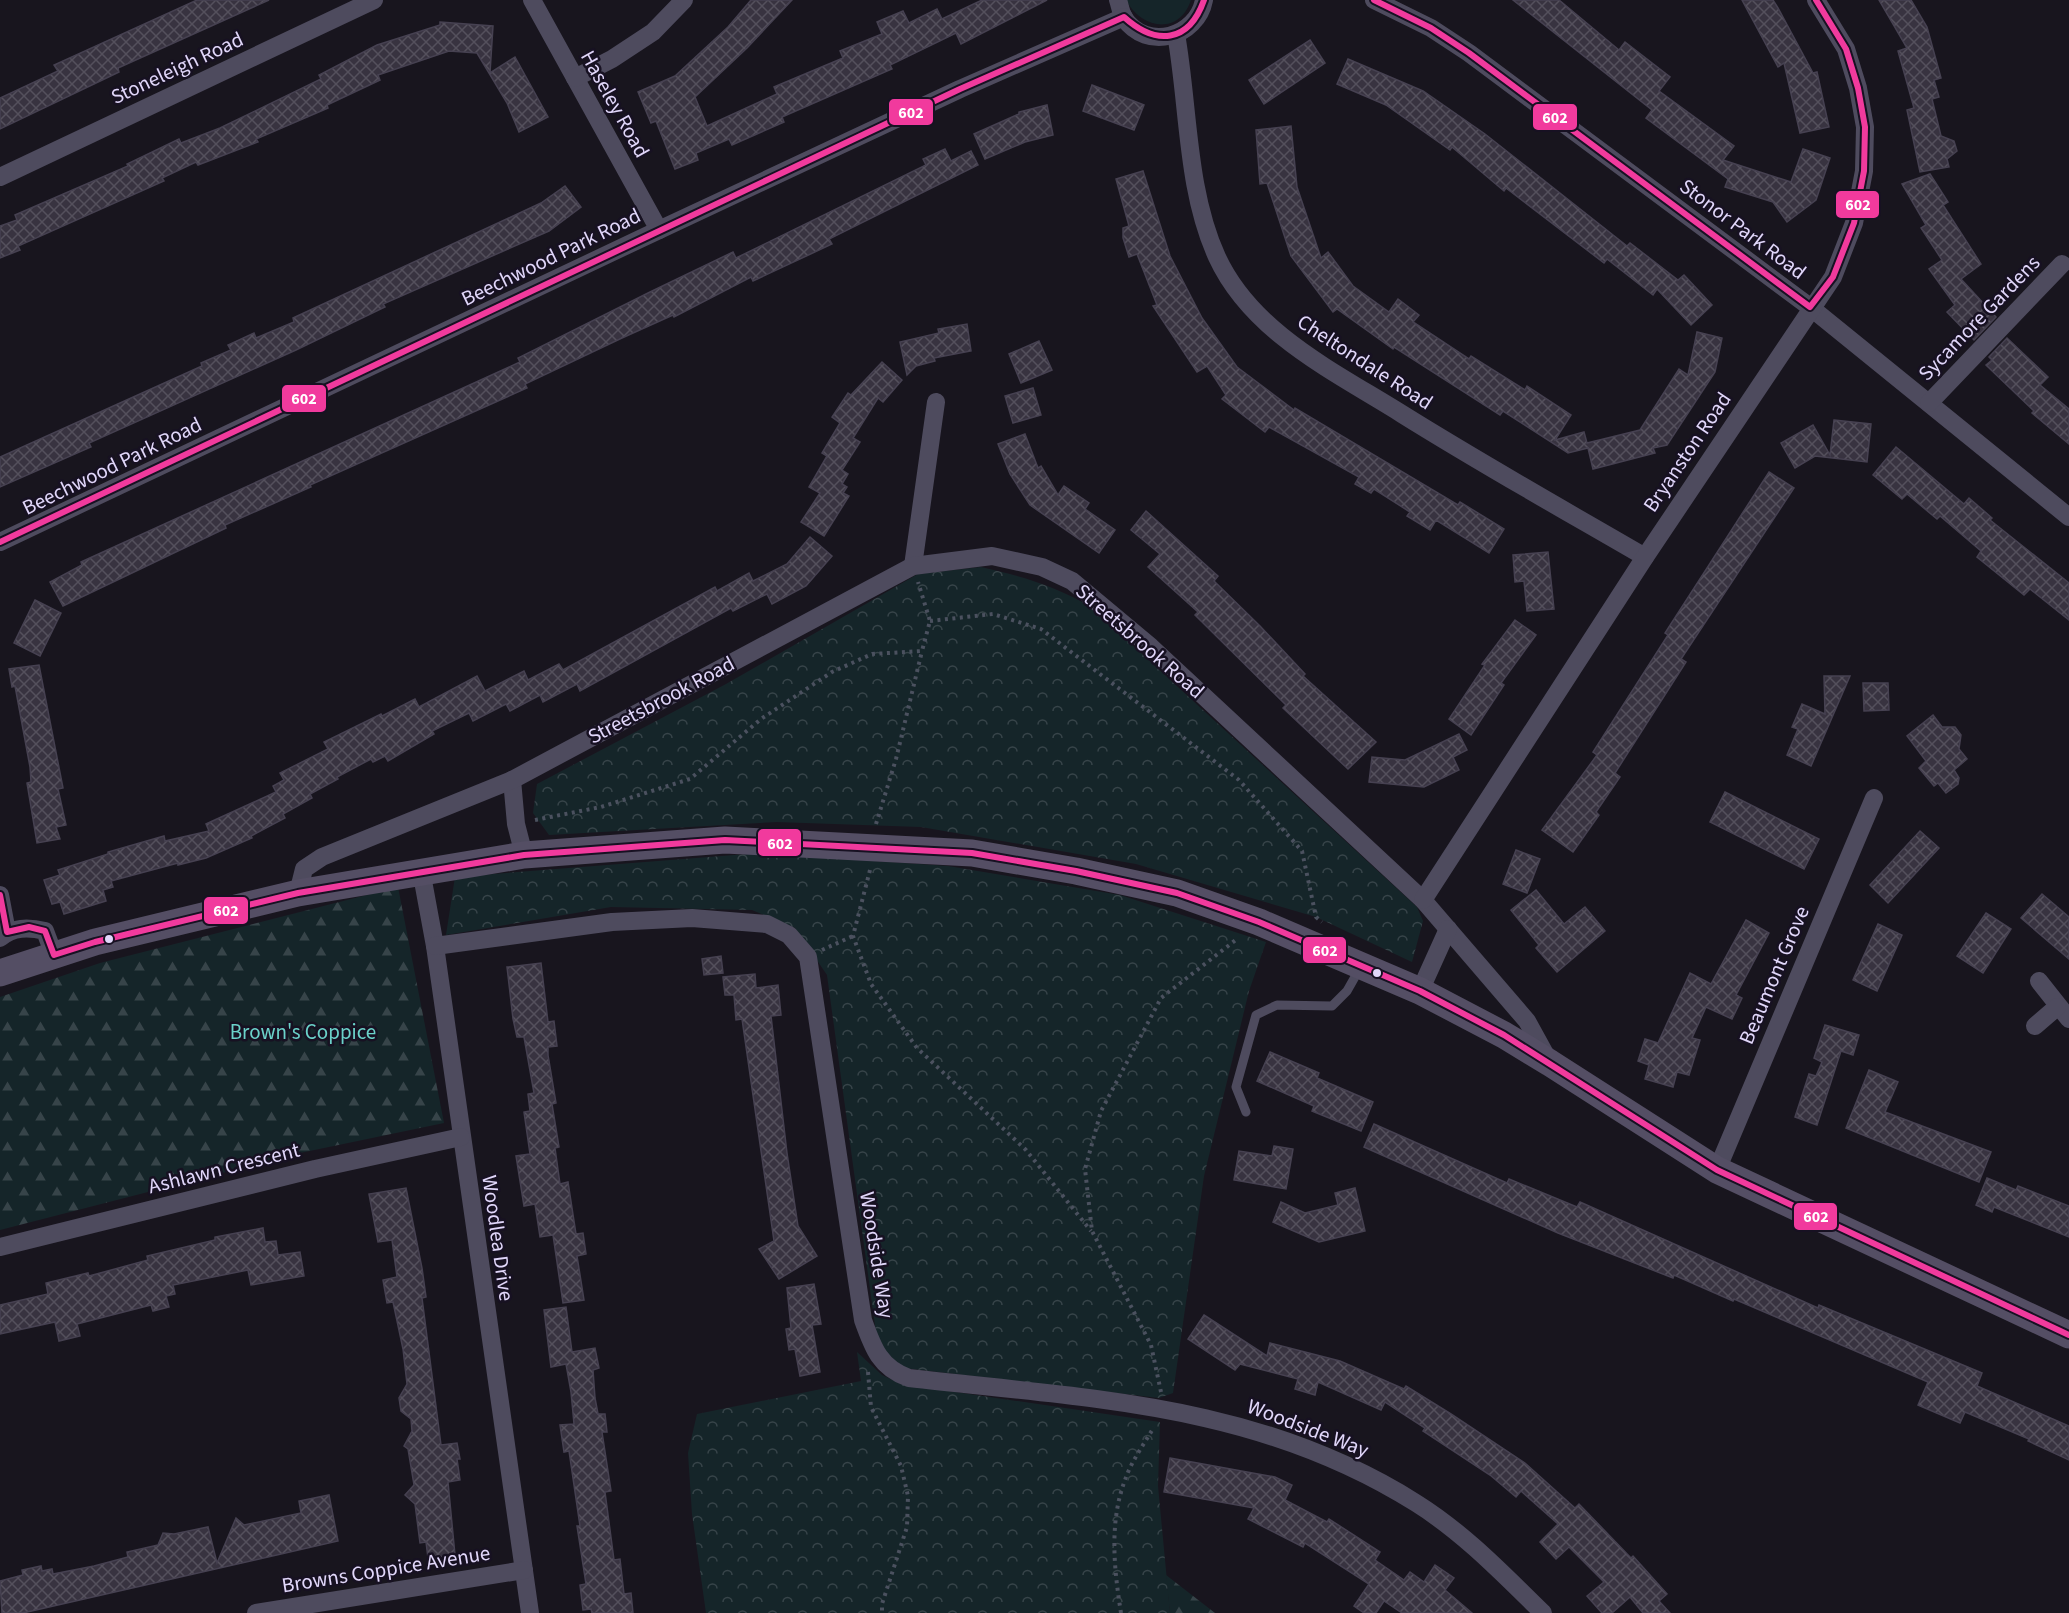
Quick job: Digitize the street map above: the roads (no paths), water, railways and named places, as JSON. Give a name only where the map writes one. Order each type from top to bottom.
[{"type":"main road","name":"Streetsbrook Road","points":[[0,973],[95,942],[298,893],[421,870],[524,855],[724,840],[972,854],[1076,871],[1177,893],[1259,922],[1420,991],[1504,1035],[1717,1170],[2069,1335]]},
{"type":"street","name":"Stoneleigh Road","points":[[0,177],[374,0]]},
{"type":"street","name":"Haseley Road","points":[[532,0],[659,230]]},
{"type":"street","points":[[575,78],[612,59],[653,32],[684,0]]},
{"type":"street","points":[[1121,8],[1134,28],[1147,35],[1162,38],[1176,34],[1193,24],[1204,0]]},
{"type":"street","name":"Stonor Park Road","points":[[1374,0],[1431,28],[1469,53],[1810,307],[2069,517]]},
{"type":"street","name":"Bryanston Road","points":[[1423,900],[1645,557],[1810,307],[1833,277],[1854,223],[1864,171],[1865,128],[1858,88],[1846,49],[1816,0]]},
{"type":"street","name":"Beechwood Park Road","points":[[0,542],[949,94],[1121,8]]},
{"type":"street","name":"Cheltondale Road","points":[[1176,34],[1196,185],[1204,221],[1218,259],[1233,286],[1251,308],[1296,348],[1459,450],[1645,557]]},
{"type":"street","name":"Sycamore Gardens","points":[[1929,404],[2062,264]]},
{"type":"street","points":[[913,566],[936,402]]},
{"type":"street","name":"Streetsbrook Road","points":[[298,893],[304,869],[322,857],[512,780],[913,566],[992,555],[1042,567],[1072,582],[1151,647],[1423,900],[1527,1021],[1550,1063]]},
{"type":"street","points":[[512,780],[516,824],[524,855]]},
{"type":"street","name":"Beaumont Grove","points":[[1717,1170],[1874,798]]},
{"type":"street","name":"Woodlea Drive","points":[[421,870],[435,946],[530,1613]]},
{"type":"street","points":[[0,895],[3,935],[29,927],[45,931],[54,955]]},
{"type":"street","name":"Woodside Way","points":[[435,946],[612,922],[692,918],[767,924],[789,935],[808,957],[863,1320],[875,1354],[894,1373],[909,1378],[1164,1408],[1285,1438],[1365,1473],[1418,1504],[1478,1550],[1543,1613]]},
{"type":"street","points":[[1420,991],[1448,929]]},
{"type":"street","points":[[2035,1026],[2063,1013],[2039,981]]},
{"type":"street","name":"Ashlawn Crescent","points":[[0,1247],[315,1168],[461,1137]]},
{"type":"street","name":"Browns Coppice Avenue","points":[[256,1613],[524,1570]]},
{"type":"lane","points":[[1246,1112],[1236,1088],[1256,1015],[1277,1005],[1332,1006],[1347,991],[1361,965]]},
{"type":"park label","name":"Brown's Coppice","points":[[303,1032]]}]
